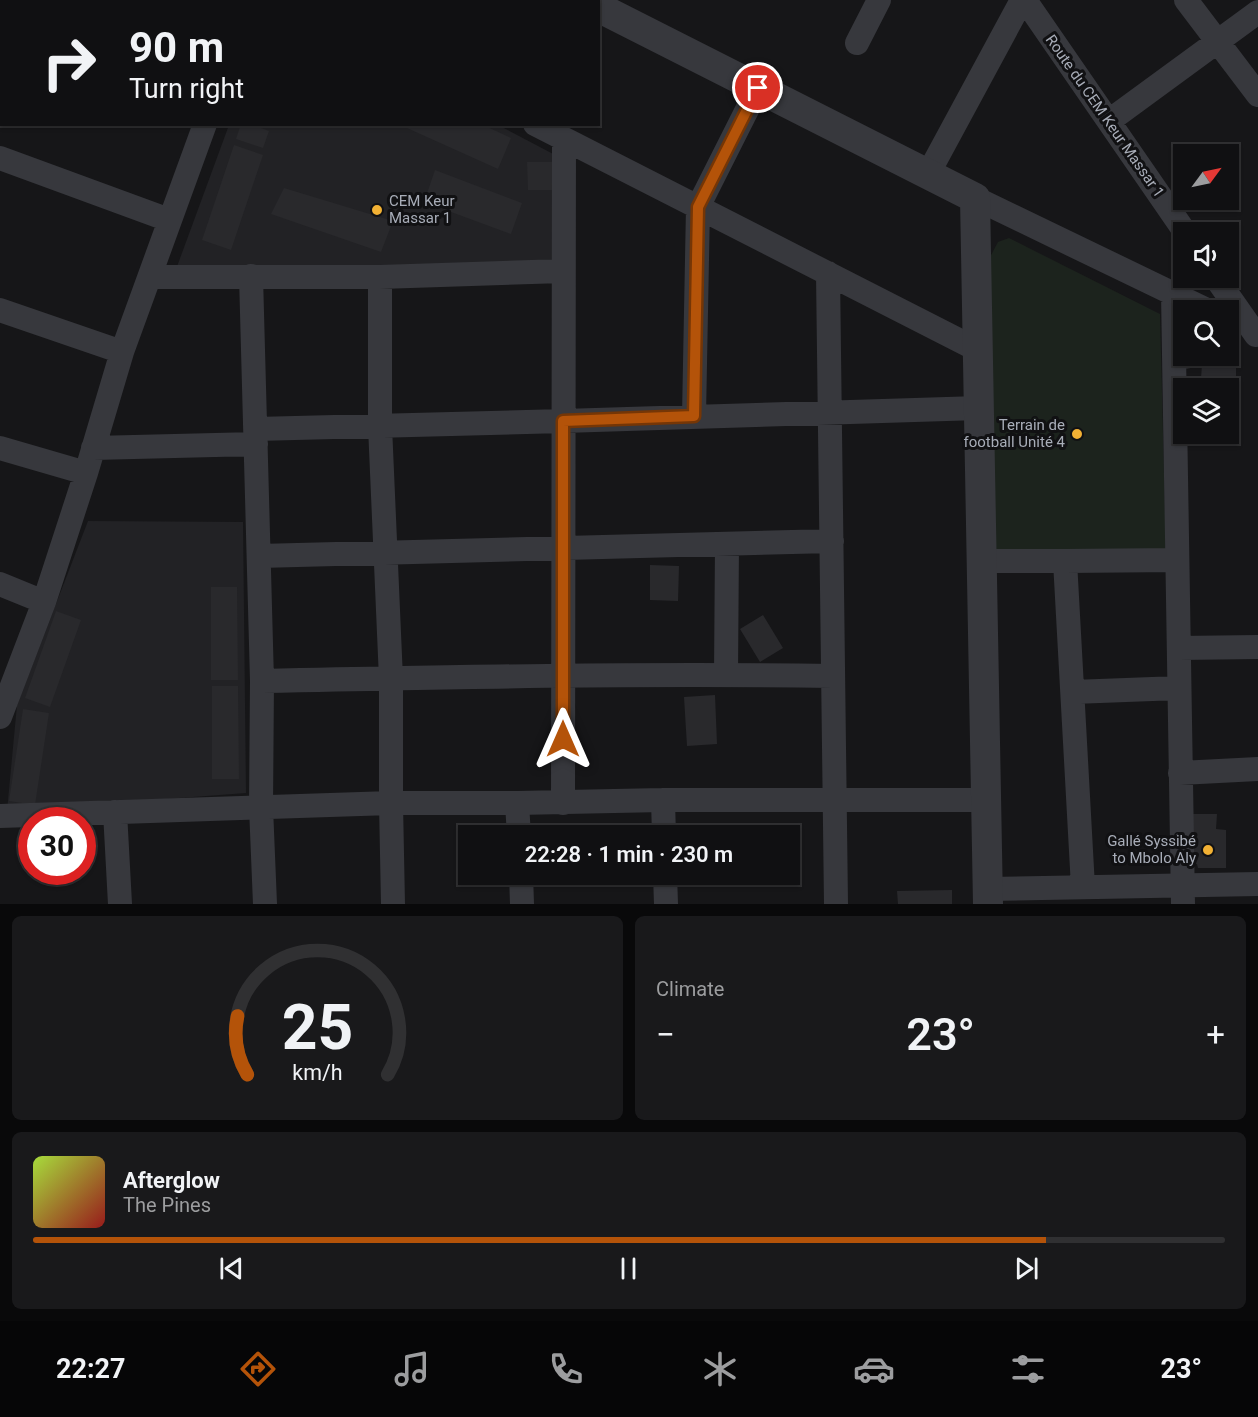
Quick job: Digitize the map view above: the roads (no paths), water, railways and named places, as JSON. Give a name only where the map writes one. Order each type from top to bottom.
[{"type":"street","points":[[857,43],[879,0]]},
{"type":"street","points":[[928,174],[1024,0]]},
{"type":"street","name":"Route du CEM Keur Massar 1","points":[[1024,0],[1178,222]]},
{"type":"street","points":[[1186,0],[1258,95]]},
{"type":"street","points":[[600,8],[975,198],[1187,300]]},
{"type":"street","points":[[1109,121],[1258,12]]},
{"type":"street","points":[[694,416],[698,207],[758,88]]},
{"type":"street","points":[[0,717],[44,602],[122,352],[204,126]]},
{"type":"street","points":[[540,126],[978,350]]},
{"type":"street","points":[[563,803],[564,139]]},
{"type":"street","points":[[0,158],[169,220]]},
{"type":"street","points":[[975,198],[988,896],[1083,887],[1183,894],[1258,884]]},
{"type":"street","points":[[150,277],[380,278],[563,272]]},
{"type":"street","points":[[828,273],[836,904]]},
{"type":"street","points":[[251,276],[262,681],[261,807],[265,904]]},
{"type":"street","points":[[380,278],[380,426],[390,679],[393,904]]},
{"type":"street","points":[[1223,288],[1257,336]]},
{"type":"street","points":[[1173,293],[1183,894]]},
{"type":"street","points":[[0,310],[122,352]]},
{"type":"street","points":[[1239,327],[1257,336]]},
{"type":"street","points":[[93,448],[380,426],[979,408]]},
{"type":"street","points":[[0,448],[86,473]]},
{"type":"street","points":[[259,556],[832,541]]},
{"type":"street","points":[[726,674],[727,544]]},
{"type":"street","points":[[982,561],[1177,560]]},
{"type":"street","points":[[1065,561],[1083,887]]},
{"type":"street","points":[[0,584],[44,602]]},
{"type":"street","points":[[1179,648],[1258,647]]},
{"type":"street","points":[[262,681],[563,675],[833,676]]},
{"type":"street","points":[[1073,692],[1179,688]]},
{"type":"street","points":[[1180,773],[1258,770]]},
{"type":"street","points":[[663,800],[664,825]]},
{"type":"street","points":[[0,816],[391,803],[986,800]]},
{"type":"street","points":[[517,803],[518,825]]},
{"type":"street","points":[[115,812],[120,904]]},
{"type":"street","points":[[521,885],[522,904]]},
{"type":"street","points":[[665,885],[666,904]]},
{"type":"place","name":"CEM Keur Massar 1","points":[[377,210]]},
{"type":"place","name":"Terrain de football Unité 4","points":[[1077,434]]},
{"type":"place","name":"Gallé Syssibé to Mbolo Aly","points":[[1208,850]]}]
